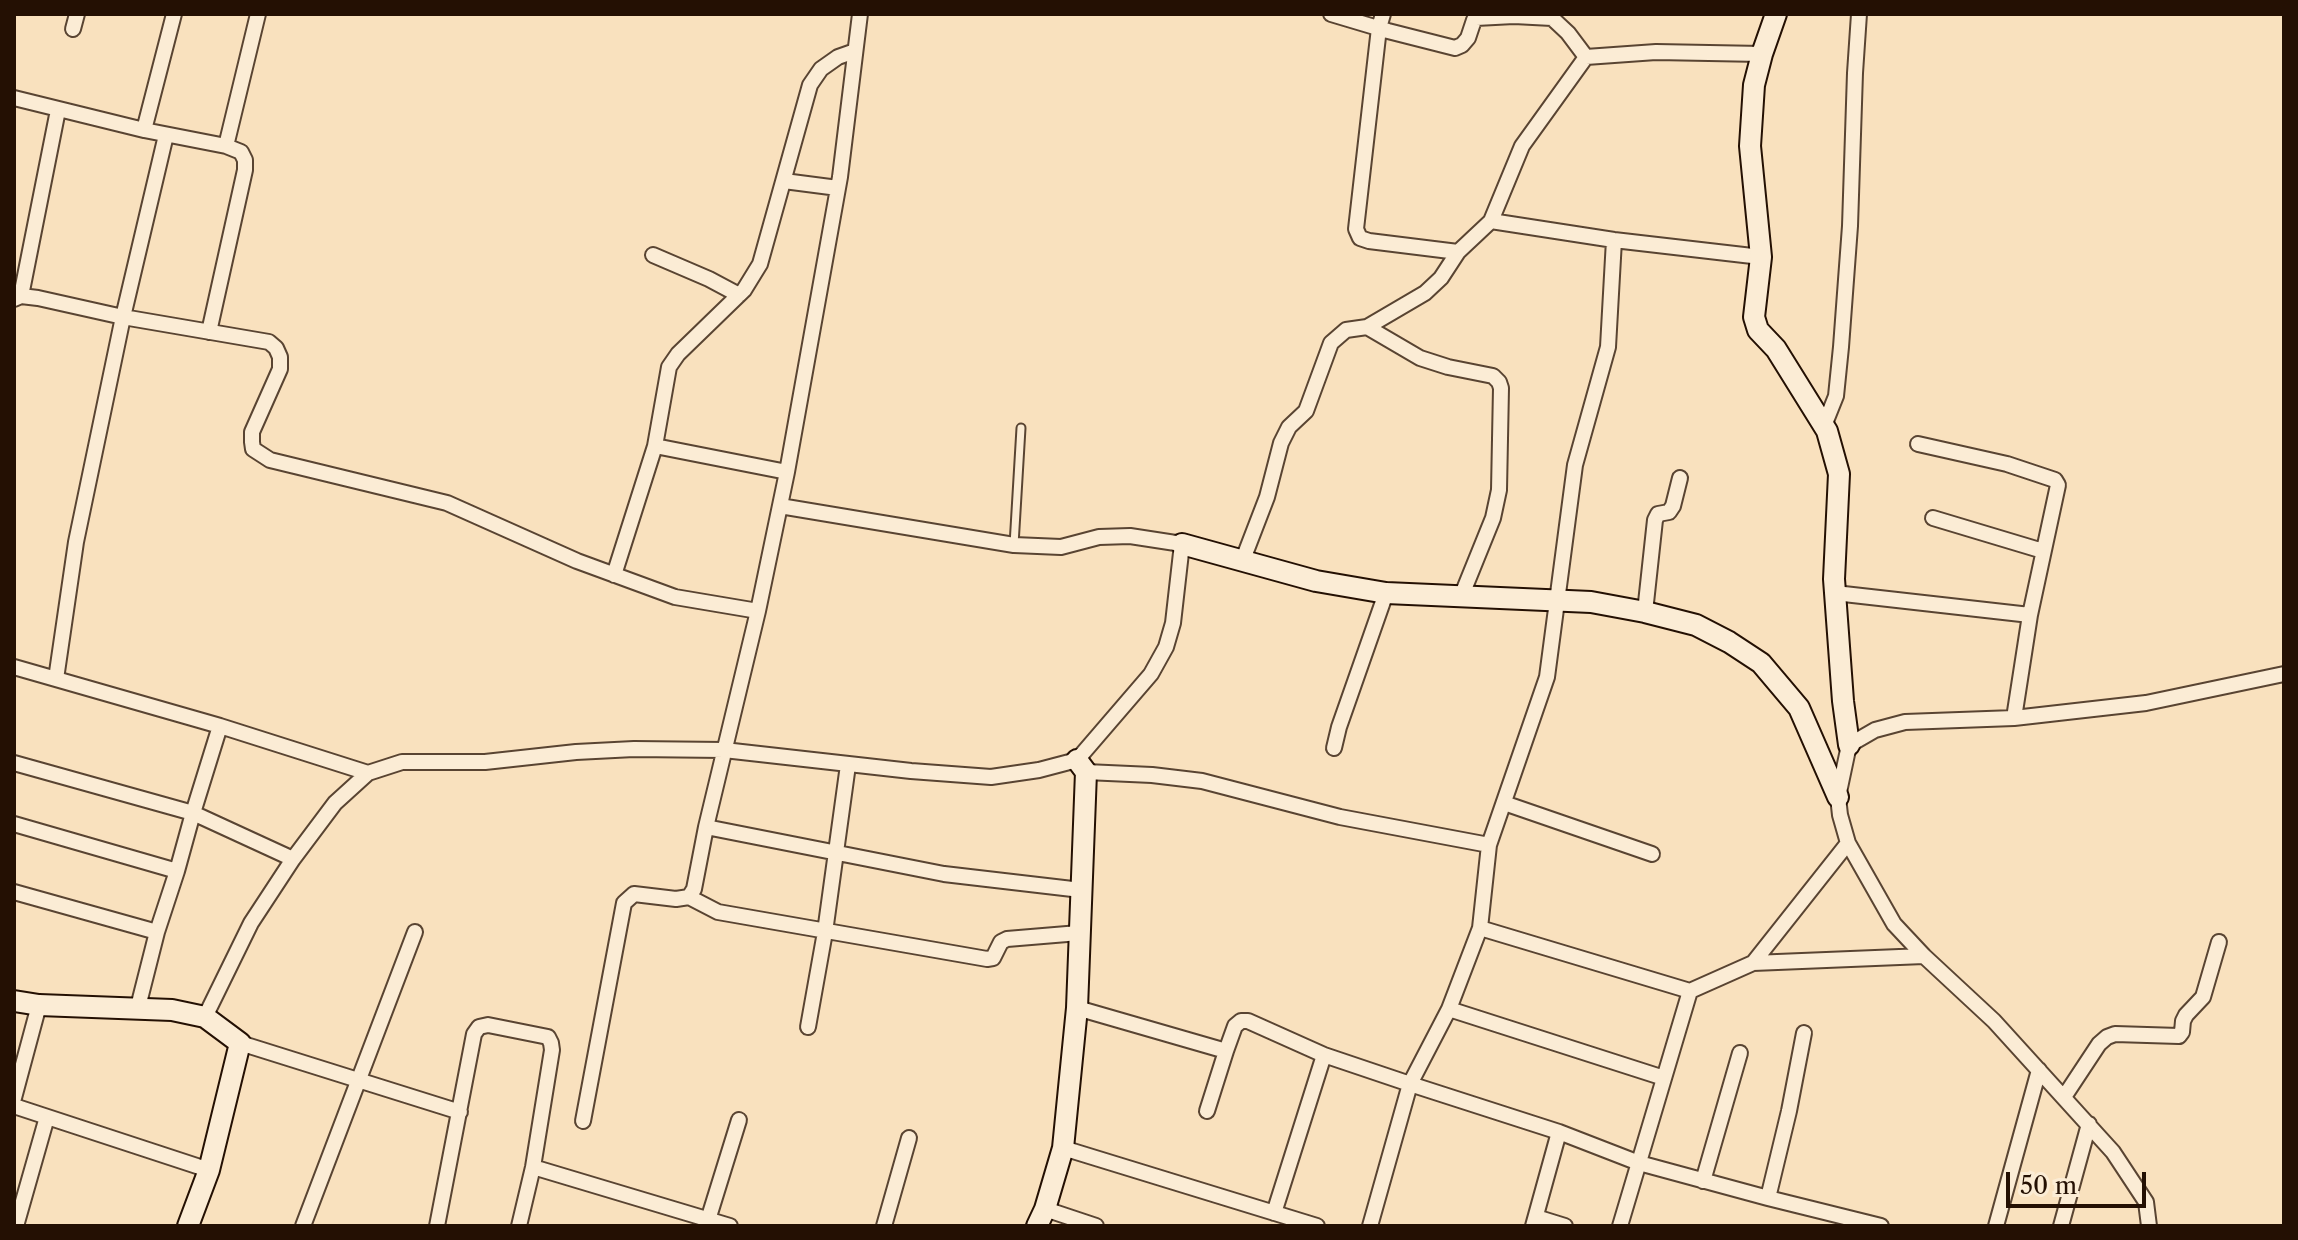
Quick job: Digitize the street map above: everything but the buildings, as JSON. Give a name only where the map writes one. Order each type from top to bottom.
[{"type":"street","points":[[144,130],[174,14]]},
{"type":"street","points":[[226,146],[258,14]]},
{"type":"street","points":[[689,897],[694,889],[787,472],[838,188],[860,14]]},
{"type":"street","points":[[1331,14],[1381,21],[1455,48],[1468,38],[1476,18],[1552,16],[1586,57]]},
{"type":"street","points":[[1776,14],[1754,85],[1750,146],[1761,257],[1754,317],[1758,330],[1776,349],[1824,426],[1839,474],[1835,593],[1849,745],[1838,797]]},
{"type":"street","points":[[1824,426],[1836,396],[1841,347],[1850,226],[1859,14]]},
{"type":"street","points":[[1381,21],[1356,229],[1360,238],[1369,241],[1458,252]]},
{"type":"street","points":[[614,575],[655,446],[669,367],[678,354],[739,295],[760,264],[810,85],[821,69],[838,57],[855,51]]},
{"type":"street","points":[[1586,57],[1656,52],[1762,54]]},
{"type":"street","points":[[1242,562],[1267,497],[1281,443],[1289,427],[1306,411],[1331,343],[1346,330],[1367,327],[1425,293],[1441,278],[1458,252],[1491,221],[1522,146],[1586,57]]},
{"type":"street","points":[[14,98],[241,152],[245,170],[209,332]]},
{"type":"street","points":[[58,110],[17,298],[38,298],[123,317],[269,342],[280,357],[280,369],[252,432],[253,449],[270,460],[447,503],[523,539],[675,597],[758,611]]},
{"type":"street","points":[[56,679],[76,542],[123,317],[166,135]]},
{"type":"street","points":[[784,181],[838,188]]},
{"type":"street","points":[[1491,221],[1614,240],[1761,257]]},
{"type":"street","points":[[1370,1226],[1410,1084],[1449,1009],[1480,928],[1489,845],[1547,677],[1575,465],[1608,347],[1614,240]]},
{"type":"street","points":[[653,255],[739,295]]},
{"type":"street","points":[[1367,327],[1420,358],[1493,376],[1499,382],[1499,490],[1493,518],[1461,597]]},
{"type":"street","points":[[1918,444],[2007,464],[2055,480],[2058,485],[2030,615],[2014,718]]},
{"type":"street","points":[[655,446],[787,472]]},
{"type":"street","points":[[1645,612],[1655,520],[1658,514],[1669,512],[1673,506],[1680,478]]},
{"type":"street","points":[[780,506],[1014,545],[1061,547],[1099,537],[1130,536],[1182,544],[1316,581],[1386,593],[1591,602],[1696,625],[1729,642],[1761,663],[1799,708],[1838,797],[1848,843],[1894,924],[1994,1021],[2113,1152],[2146,1202],[2149,1226]]},
{"type":"street","points":[[1933,518],[2043,551]]},
{"type":"street","points":[[1096,1226],[1041,1217],[1063,1148],[1077,1008],[1082,766],[1151,674],[1166,647],[1173,623],[1182,544]]},
{"type":"street","points":[[1334,748],[1386,593]]},
{"type":"street","points":[[1835,593],[2030,615]]},
{"type":"street","points":[[14,667],[220,726],[368,773]]},
{"type":"street","points":[[1849,745],[1875,730],[1905,722],[2014,718],[2146,703],[2284,674]]},
{"type":"street","points":[[138,1007],[157,932],[220,726]]},
{"type":"street","points":[[205,1017],[251,923],[335,803],[368,773],[402,762],[485,762],[634,749],[724,750],[848,765],[991,777],[1082,766],[1202,781],[1340,817],[1489,845]]},
{"type":"street","points":[[14,763],[193,813],[293,859]]},
{"type":"street","points":[[808,1027],[825,932],[848,765]]},
{"type":"street","points":[[1504,803],[1652,854]]},
{"type":"street","points":[[14,824],[177,871]]},
{"type":"street","points":[[706,827],[944,874],[1081,890]]},
{"type":"street","points":[[1753,963],[1848,843]]},
{"type":"street","points":[[14,892],[157,932]]},
{"type":"street","points":[[583,1121],[624,903],[634,894],[676,899],[689,897],[718,912],[987,959],[993,958],[1001,942],[1007,939],[1079,933]]},
{"type":"street","points":[[1480,928],[1690,991],[1753,963],[1924,956]]},
{"type":"street","points":[[303,1226],[415,932]]},
{"type":"street","points":[[2064,1097],[2099,1044],[2107,1037],[2115,1034],[2179,1036],[2186,1015],[2203,997],[2219,942]]},
{"type":"street","points":[[1620,1226],[1690,991]]},
{"type":"street","points":[[14,1001],[39,1005],[138,1007],[205,1017],[240,1043],[460,1112]]},
{"type":"street","points":[[14,1098],[39,1005]]},
{"type":"street","points":[[1077,1008],[1226,1051]]},
{"type":"street","points":[[1449,1009],[1664,1078]]},
{"type":"street","points":[[1207,1111],[1235,1026],[1241,1021],[1248,1021],[1324,1055],[1559,1132],[1639,1163],[1881,1226]]},
{"type":"street","points":[[437,1226],[474,1034],[479,1027],[488,1025],[548,1037],[552,1050],[533,1167],[519,1226]]},
{"type":"street","points":[[1768,1198],[1804,1033]]},
{"type":"street","points":[[188,1226],[209,1170],[240,1043]]},
{"type":"street","points":[[1703,1181],[1740,1053]]},
{"type":"street","points":[[1274,1213],[1324,1055]]},
{"type":"street","points":[[1996,1226],[2039,1070]]},
{"type":"street","points":[[14,1106],[209,1170]]},
{"type":"street","points":[[16,1226],[47,1117]]},
{"type":"street","points":[[708,1220],[739,1120]]},
{"type":"street","points":[[2061,1226],[2089,1124]]},
{"type":"street","points":[[1559,1132],[1535,1221],[1565,1226]]},
{"type":"street","points":[[884,1226],[909,1138]]},
{"type":"street","points":[[1063,1148],[1317,1226]]},
{"type":"street","points":[[533,1167],[730,1226]]},
{"type":"lane","points":[[1014,545],[1021,428]]}]
